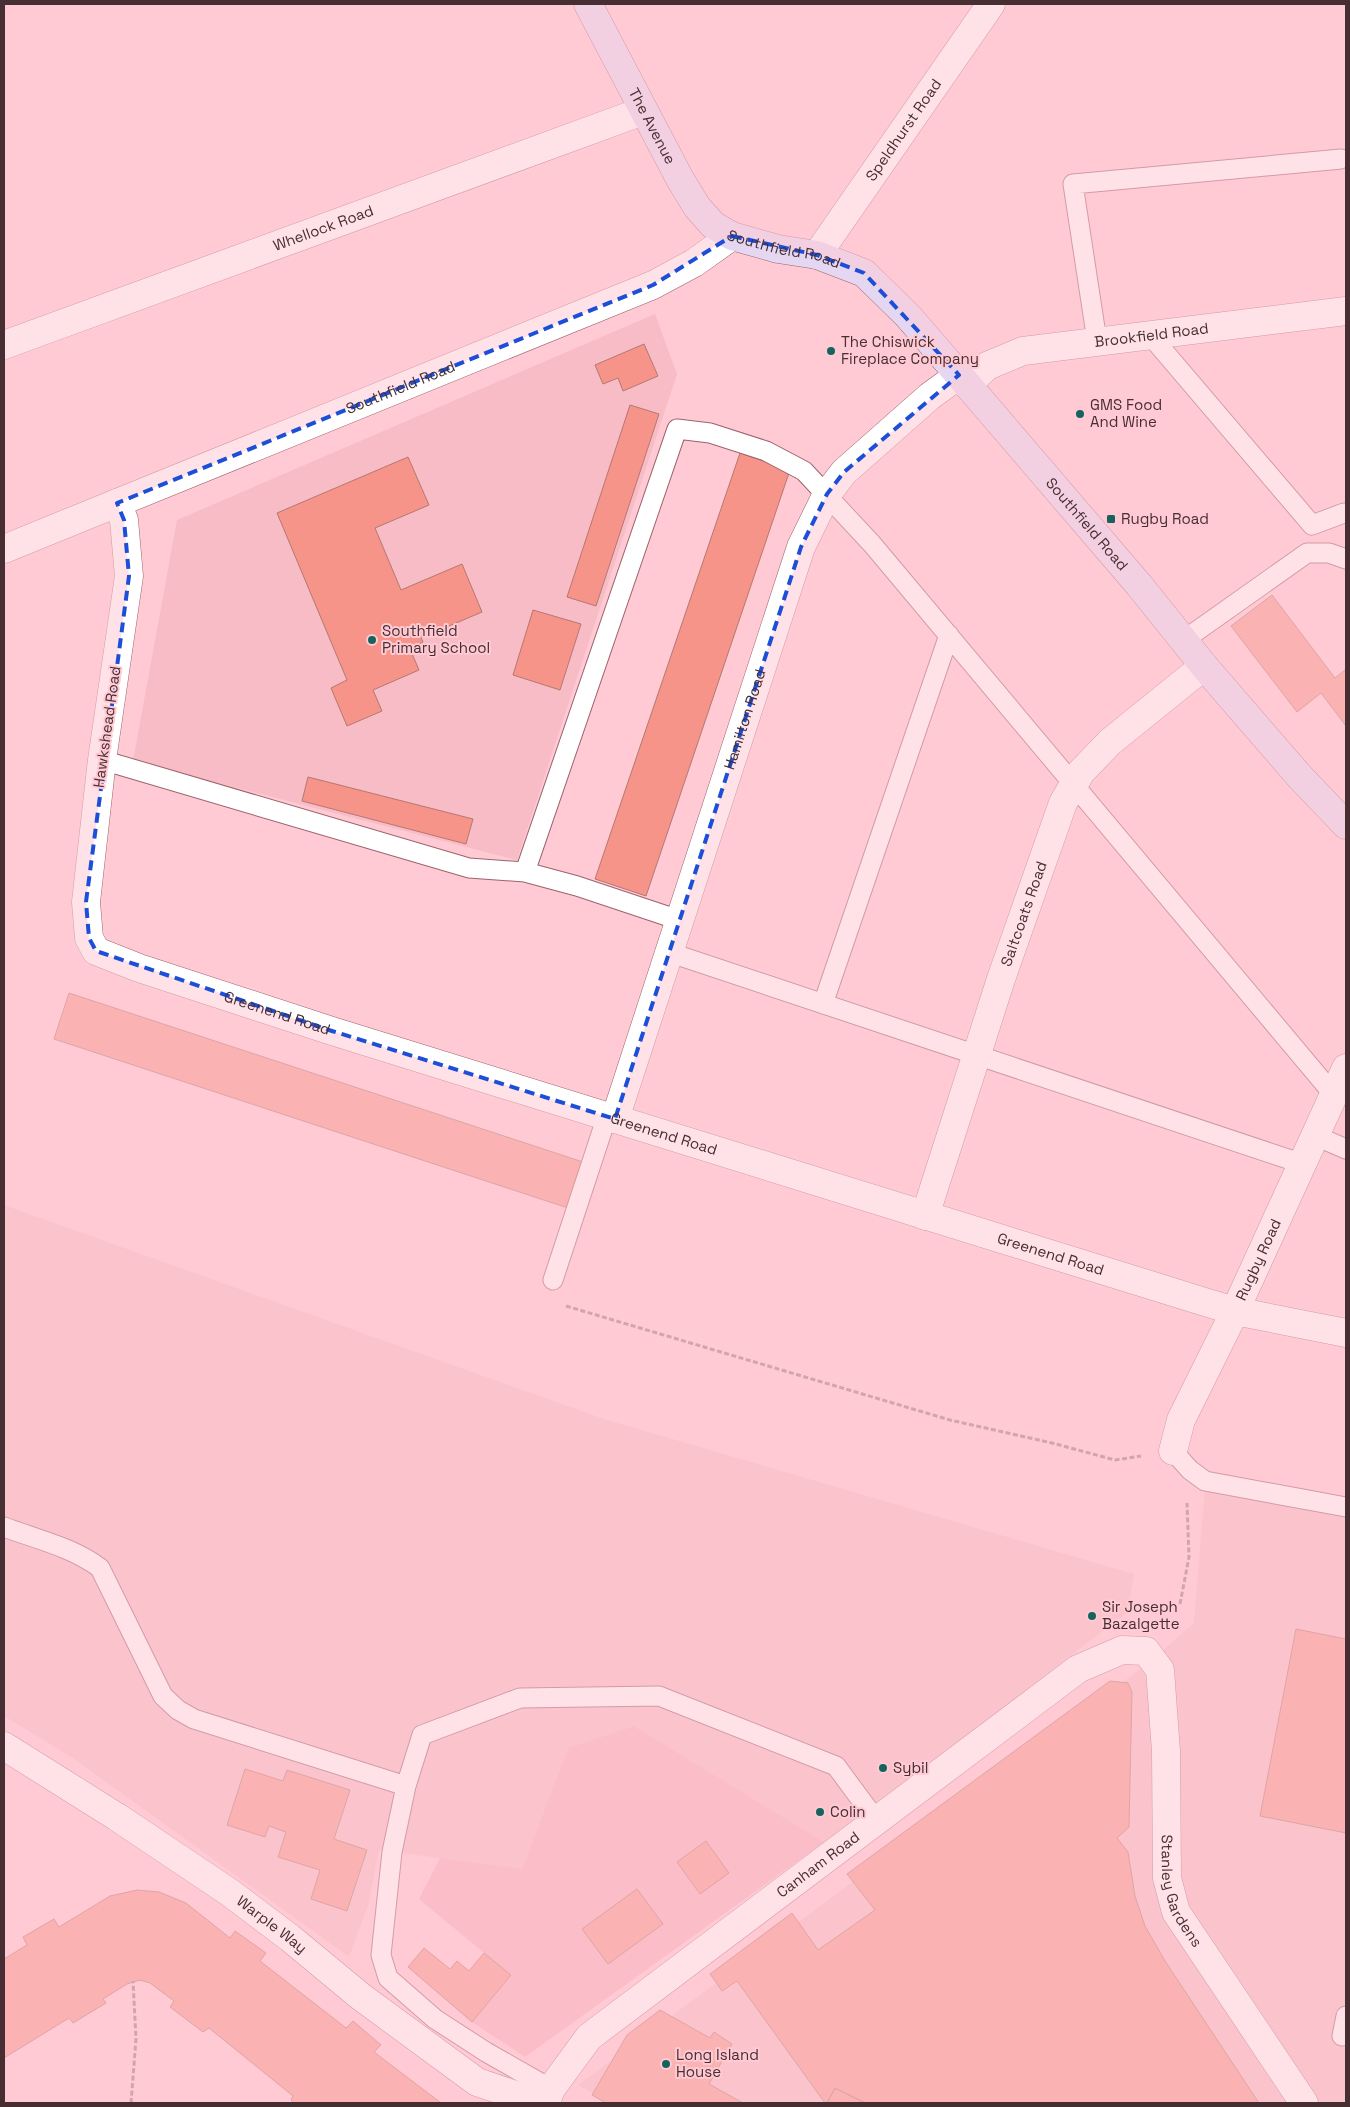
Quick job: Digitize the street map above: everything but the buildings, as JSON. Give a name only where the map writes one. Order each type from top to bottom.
[{"type":"main road","name":"The Avenue","points":[[588,4],[643,111],[697,207],[713,224],[732,236]]},
{"type":"main road","name":"Southfield Road","points":[[732,236],[778,249],[817,255],[864,273],[908,316],[1139,585],[1204,666],[1300,778],[1346,825]]},
{"type":"street","name":"Speldhurst Road","points":[[817,255],[992,4]]},
{"type":"street","name":"Whellock Road","points":[[4,345],[643,111]]},
{"type":"street","name":"Southfield Road","points":[[4,549],[653,285],[694,263],[732,236]]},
{"type":"street","name":"Brookfield Road","points":[[963,380],[988,366],[1023,351],[1346,311]]},
{"type":"street","name":"Hamilton Road","points":[[611,1117],[679,920],[801,547],[827,494],[844,472],[930,396],[963,380]]},
{"type":"street","name":"Hawkshead Road","points":[[96,951],[89,938],[86,902],[102,760],[129,576],[124,520],[117,503]]},
{"type":"street","name":"Saltcoats Road","points":[[925,1216],[1001,979],[1062,803],[1081,772],[1110,742],[1204,666]]},
{"type":"street","name":"Greenend Road","points":[[96,951],[139,968],[332,1031],[1235,1311],[1346,1333]]},
{"type":"street","name":"Rugby Road","points":[[1173,1451],[1181,1420],[1235,1311],[1346,1068]]},
{"type":"street","name":"Canham Road","points":[[545,2099],[589,2037],[1078,1669],[1122,1650],[1146,1651]]},
{"type":"street","name":"Stanley Gardens","points":[[1146,1651],[1160,1670],[1166,1751],[1167,1878],[1176,1912],[1304,2103]]},
{"type":"street","name":"Warple Way","points":[[4,1746],[117,1817],[229,1892],[290,1938],[360,1996],[478,2082],[545,2099]]},
{"type":"lane","points":[[1097,341],[1073,184],[1341,159]]},
{"type":"lane","points":[[1150,335],[1312,525],[1344,513]]},
{"type":"lane","points":[[525,872],[677,429],[710,434],[766,451],[804,470],[827,494],[949,635],[1334,1095]]},
{"type":"lane","points":[[1184,640],[1306,552],[1329,553],[1346,559]]},
{"type":"lane","points":[[823,1004],[949,635]]},
{"type":"lane","points":[[102,760],[469,868],[525,872],[577,886],[679,920]]},
{"type":"lane","points":[[668,952],[1303,1164]]},
{"type":"lane","points":[[553,1280],[611,1117]]},
{"type":"lane","points":[[1316,1136],[1346,1149]]},
{"type":"lane","points":[[1173,1451],[1190,1470],[1205,1481],[1346,1507]]},
{"type":"lane","points":[[4,1527],[80,1555],[100,1568],[163,1696],[178,1710],[194,1719],[406,1786]]},
{"type":"lane","points":[[545,2099],[486,2052],[435,2019],[388,1978],[381,1956],[384,1908],[392,1852],[406,1786],[422,1735],[520,1698],[658,1696],[836,1766],[876,1820]]},
{"type":"lane","points":[[1345,2037],[1346,2016]]},
{"type":"path","points":[[553,1280],[547,1300],[950,1420],[1052,1443],[1115,1460],[1173,1451],[1186,1489],[1188,1503],[1189,1557],[1180,1604]]},
{"type":"path","points":[[131,2103],[136,2040],[133,1981]]},
{"type":"highlighted area","points":[[732,236],[817,255],[864,273],[959,375],[844,472],[827,494],[801,547],[615,1119],[332,1031],[96,951],[89,938],[86,902],[129,576],[124,520],[117,503],[653,285]]},
{"type":"shaded area","name":"Southfield Primary School","points":[[655,314],[677,374],[517,860],[133,761],[177,520]]},
{"type":"shaded area","points":[[4,1205],[604,1419],[1134,1574],[1127,1613],[824,1842],[634,1726],[568,1748],[522,1869],[379,1850],[368,1906],[349,1957],[74,1759],[4,1716]]},
{"type":"shaded area","points":[[1205,1487],[1346,1514],[1346,2103],[611,2103],[578,2085],[1146,1665],[1194,1623]]},
{"type":"shaded area","points":[[634,1726],[824,1842],[525,2057],[472,2022],[511,1975],[419,1899],[440,1858],[522,1869],[568,1748]]},
{"type":"place","name":"The Chiswick Fireplace Company","points":[[831,351]]},
{"type":"place","name":"GMS Food And Wine","points":[[1080,414]]},
{"type":"place","name":"Rugby Road","points":[[1111,519]]},
{"type":"place","name":"Southfield Primary School","points":[[372,640]]},
{"type":"place","name":"Sir Joseph Bazalgette","points":[[1092,1616]]},
{"type":"place","name":"Sybil","points":[[883,1768]]},
{"type":"place","name":"Colin","points":[[820,1812]]},
{"type":"place","name":"Long Island House","points":[[666,2064]]}]
